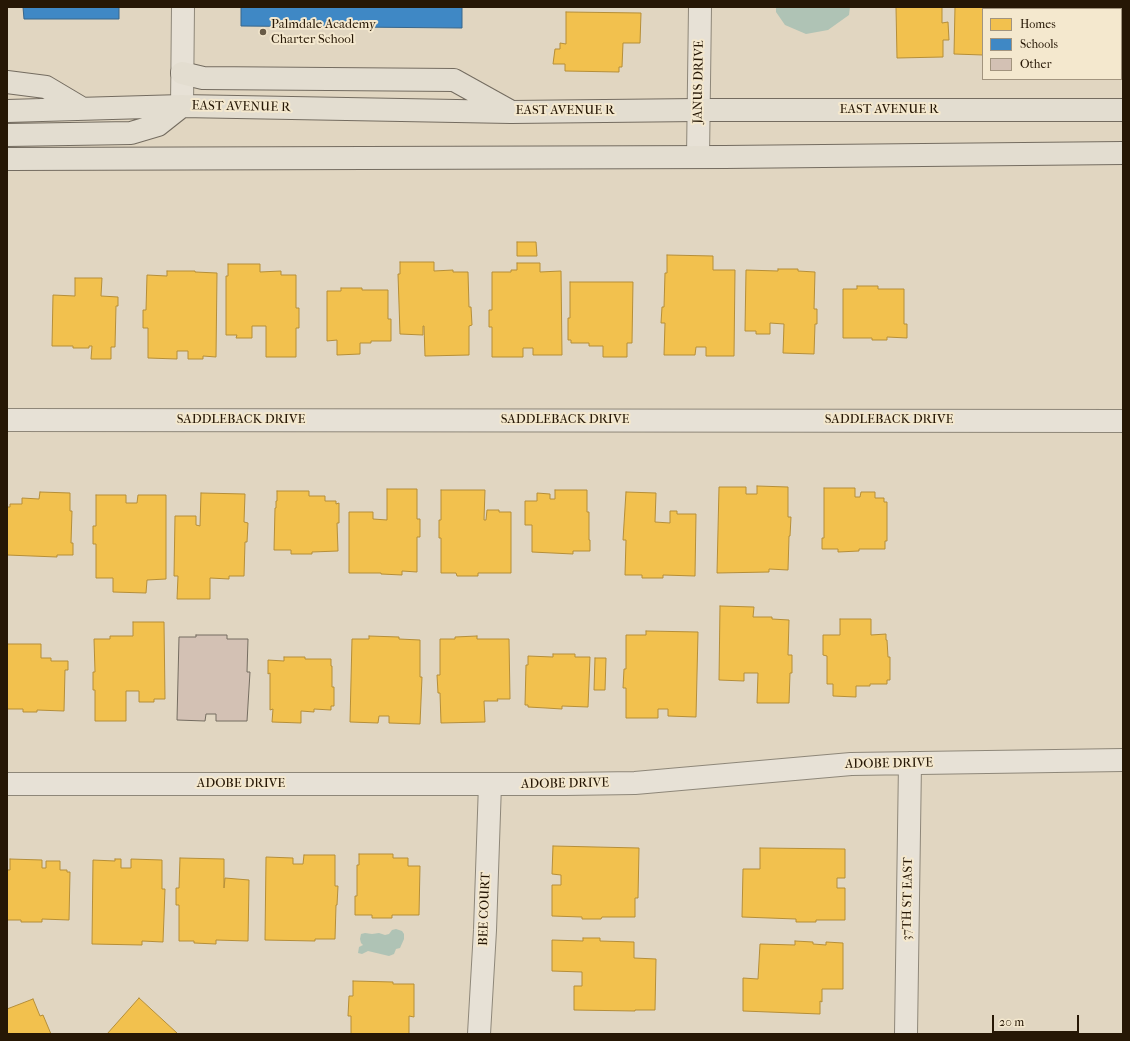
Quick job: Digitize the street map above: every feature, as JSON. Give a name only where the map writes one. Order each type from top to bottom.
[{"type":"main road","points":[[182,73],[203,78],[454,80],[511,112]]},
{"type":"main road","points":[[7,82],[46,87],[83,109]]},
{"type":"main road","points":[[7,135],[131,133],[158,125],[182,106]]},
{"type":"main road","name":"EAST AVENUE R","points":[[7,111],[182,106],[511,112],[698,110],[1123,110]]},
{"type":"main road","points":[[7,159],[698,157],[1123,152]]},
{"type":"street","points":[[182,106],[183,7]]},
{"type":"street","name":"JANUS DRIVE","points":[[698,157],[700,7]]},
{"type":"street","name":"SADDLEBACK DRIVE","points":[[7,420],[1123,421]]},
{"type":"street","name":"ADOBE DRIVE","points":[[7,784],[635,783],[851,764],[1123,760]]},
{"type":"street","name":"37TH ST EAST","points":[[906,1034],[910,763]]},
{"type":"street","name":"BEE COURT","points":[[478,1034],[485,930],[490,784]]},
{"type":"shaded area","points":[[776,7],[850,7],[849,15],[828,30],[806,34],[785,25],[776,12]]},
{"type":"shaded area","points":[[396,929],[402,931],[404,934],[404,939],[400,948],[396,949],[394,954],[389,956],[368,951],[362,954],[358,953],[359,947],[363,945],[360,939],[361,934],[379,933],[385,935]]},
{"type":"building: Homes","points":[[896,7],[942,7],[942,23],[948,22],[949,40],[943,40],[943,57],[897,58]]},
{"type":"building: Homes","points":[[955,7],[1014,7],[982,8],[982,55],[954,54]]},
{"type":"building: Homes","points":[[1028,7],[1085,7],[1085,8]]},
{"type":"building: Homes","points":[[1123,7],[1123,46],[1122,8],[1096,8]]},
{"type":"building: Homes","points":[[566,12],[641,13],[640,43],[623,43],[622,67],[619,67],[619,72],[565,71],[565,64],[553,64],[555,49],[560,49],[560,43],[566,44]]},
{"type":"building: Homes","points":[[517,242],[536,242],[537,256],[517,256]]},
{"type":"building: Homes","points":[[667,255],[713,256],[713,270],[735,270],[734,356],[706,356],[706,347],[696,347],[695,355],[664,355],[665,323],[661,323],[662,307],[664,307],[665,273],[667,273]]},
{"type":"building: Homes","points":[[400,262],[434,262],[434,271],[453,270],[453,272],[468,272],[469,307],[471,307],[472,325],[469,326],[469,355],[425,356],[424,326],[423,335],[400,334],[398,274],[400,274]]},
{"type":"building: Homes","points":[[517,263],[540,263],[540,272],[561,271],[562,355],[533,355],[533,348],[523,348],[523,357],[492,357],[492,327],[489,327],[489,310],[492,310],[492,272],[511,272],[511,270],[517,270]]},
{"type":"building: Homes","points":[[228,264],[260,264],[260,272],[281,271],[281,275],[296,275],[296,308],[299,308],[299,328],[296,328],[296,357],[266,357],[266,326],[252,326],[252,338],[236,338],[237,335],[226,335],[226,276],[228,276]]},
{"type":"building: Homes","points":[[778,269],[798,269],[798,271],[815,272],[814,309],[817,309],[817,324],[815,324],[814,354],[783,353],[784,324],[770,323],[770,334],[756,334],[756,331],[745,331],[746,270],[778,271]]},
{"type":"building: Homes","points":[[167,271],[217,273],[216,357],[203,356],[203,359],[188,359],[188,351],[177,351],[177,359],[148,358],[148,328],[143,328],[143,310],[146,310],[147,275],[167,276]]},
{"type":"building: Homes","points":[[75,278],[102,278],[101,296],[118,297],[118,306],[116,306],[115,347],[111,347],[111,359],[91,359],[92,346],[89,346],[89,348],[73,348],[73,346],[52,346],[53,295],[75,296]]},
{"type":"building: Homes","points":[[570,282],[633,282],[632,343],[627,343],[627,357],[603,357],[603,346],[589,346],[589,343],[571,343],[571,340],[568,340],[568,318],[570,318]]},
{"type":"building: Homes","points":[[857,286],[878,286],[878,289],[904,289],[904,324],[907,324],[907,338],[887,337],[887,340],[872,340],[872,338],[843,338],[843,289],[857,289]]},
{"type":"building: Homes","points":[[341,288],[388,290],[388,319],[391,319],[391,341],[371,341],[371,343],[360,343],[360,354],[337,355],[337,340],[327,341],[327,291],[341,291]]},
{"type":"building: Homes","points":[[757,486],[788,487],[788,517],[791,517],[788,570],[769,569],[769,572],[717,573],[719,487],[746,487],[746,494],[757,494]]},
{"type":"building: Homes","points":[[824,488],[855,488],[855,497],[860,497],[861,492],[875,492],[875,498],[884,498],[884,502],[887,502],[887,541],[885,541],[885,549],[859,549],[859,551],[838,552],[838,549],[822,549],[822,538],[824,538]]},
{"type":"building: Homes","points":[[387,489],[417,489],[417,519],[420,519],[420,537],[417,537],[417,572],[402,571],[402,575],[381,573],[349,573],[349,512],[373,512],[373,519],[387,520]]},
{"type":"building: Homes","points":[[441,490],[485,490],[484,520],[486,520],[487,510],[511,512],[511,573],[478,573],[478,576],[457,576],[456,573],[441,573],[441,538],[439,538],[439,520],[441,520]]},
{"type":"building: Homes","points":[[555,490],[587,490],[590,551],[573,551],[573,554],[532,552],[532,525],[525,525],[525,501],[537,501],[537,493],[550,494],[550,499],[555,499]]},
{"type":"building: Homes","points":[[277,491],[309,491],[309,496],[325,496],[325,501],[336,501],[336,504],[339,503],[339,523],[337,523],[338,551],[312,552],[312,554],[291,554],[291,550],[274,550]]},
{"type":"building: Homes","points":[[40,492],[70,493],[70,511],[72,511],[71,543],[73,543],[73,555],[57,555],[57,557],[7,555],[7,507],[10,507],[10,504],[22,504],[22,498],[39,499]]},
{"type":"building: Homes","points":[[626,492],[656,493],[655,522],[670,523],[670,511],[677,511],[677,514],[696,514],[695,576],[663,575],[663,578],[642,578],[642,575],[625,575],[626,540],[623,540]]},
{"type":"building: Homes","points":[[201,493],[245,494],[244,522],[248,523],[247,542],[245,542],[244,576],[229,576],[229,579],[210,578],[210,599],[177,599],[178,576],[174,576],[175,516],[196,516],[196,525],[200,526]]},
{"type":"building: Homes","points":[[96,495],[126,495],[126,503],[137,503],[138,495],[166,495],[166,579],[147,580],[146,593],[113,592],[113,578],[96,578],[96,544],[93,544],[93,526],[96,526]]},
{"type":"building: Homes","points":[[720,606],[754,607],[753,617],[772,617],[772,619],[789,620],[788,655],[792,655],[792,673],[790,673],[789,703],[757,703],[758,673],[744,673],[744,681],[719,680]]},
{"type":"building: Homes","points":[[840,619],[871,619],[871,635],[886,634],[888,657],[890,657],[890,680],[887,680],[887,684],[856,686],[856,697],[833,696],[833,684],[827,684],[827,656],[823,655],[823,635],[840,635]]},
{"type":"building: Homes","points":[[133,622],[164,622],[165,699],[154,699],[154,702],[139,702],[139,691],[126,691],[126,721],[95,721],[95,690],[93,690],[93,672],[95,672],[94,639],[110,639],[110,636],[133,636]]},
{"type":"building: Homes","points":[[646,631],[698,632],[696,717],[668,716],[668,709],[658,709],[658,718],[626,718],[626,688],[623,688],[624,669],[626,669],[626,635],[646,635]]},
{"type":"building: Homes","points":[[369,636],[399,637],[399,639],[420,640],[420,677],[422,677],[420,724],[389,723],[389,716],[379,716],[378,723],[350,722],[352,639],[369,639]]},
{"type":"building: Homes","points":[[477,636],[477,639],[509,639],[510,699],[484,701],[485,722],[441,723],[440,693],[438,693],[437,675],[440,675],[440,639],[455,639],[455,637]]},
{"type":"building: Homes","points":[[7,644],[41,644],[41,658],[51,658],[51,661],[68,661],[68,670],[65,670],[64,711],[37,710],[37,712],[23,712],[23,709],[7,709]]},
{"type":"building: Homes","points":[[553,654],[575,654],[575,657],[590,657],[588,707],[562,706],[562,709],[528,707],[528,705],[525,705],[526,665],[528,665],[528,656],[553,657]]},
{"type":"building: Homes","points":[[284,657],[331,659],[332,687],[334,687],[334,706],[331,706],[331,710],[314,709],[314,712],[301,711],[301,723],[272,722],[273,709],[270,710],[270,673],[268,674],[268,660],[284,661]]},
{"type":"building: Homes","points":[[595,658],[606,658],[605,690],[594,690]]},
{"type":"building: Homes","points":[[553,846],[639,848],[638,898],[635,898],[635,917],[602,917],[601,919],[582,919],[582,917],[552,916],[552,885],[561,885],[561,875],[552,874]]},
{"type":"building: Homes","points":[[760,848],[845,849],[845,878],[837,878],[837,888],[845,888],[845,920],[796,922],[796,919],[742,917],[743,869],[760,869]]},
{"type":"building: Homes","points":[[359,854],[393,854],[393,858],[408,858],[408,866],[420,866],[419,915],[392,915],[392,918],[372,918],[372,915],[355,915],[355,896],[357,896],[357,865],[359,865]]},
{"type":"building: Homes","points":[[304,855],[335,855],[335,886],[338,886],[335,939],[315,939],[315,941],[265,940],[266,857],[293,858],[293,864],[303,864]]},
{"type":"building: Homes","points":[[180,858],[224,859],[224,888],[225,878],[249,880],[248,941],[216,940],[216,944],[194,943],[194,941],[179,941],[179,905],[176,905],[176,888],[179,888]]},
{"type":"building: Homes","points":[[10,859],[42,860],[42,868],[46,868],[46,861],[60,861],[60,870],[67,870],[67,872],[70,872],[69,920],[42,919],[42,922],[21,922],[21,920],[7,920],[7,870],[10,870]]},
{"type":"building: Homes","points":[[115,859],[121,859],[121,868],[131,868],[131,859],[162,860],[162,889],[165,889],[163,942],[142,941],[142,945],[92,944],[93,860],[115,861]]},
{"type":"building: Homes","points":[[583,938],[600,938],[600,941],[634,942],[634,958],[656,959],[655,1010],[574,1010],[574,986],[582,986],[582,972],[552,971],[552,940],[583,941]]},
{"type":"building: Homes","points":[[795,941],[813,942],[813,944],[826,945],[826,942],[843,943],[843,989],[822,989],[820,1014],[743,1011],[743,978],[758,979],[760,944],[795,945]]},
{"type":"building: Homes","points":[[353,981],[414,984],[414,1017],[409,1016],[409,1034],[351,1034],[351,1016],[348,1016],[349,996],[353,996]]},
{"type":"building: Homes","points":[[139,998],[177,1033],[107,1034]]},
{"type":"building: Homes","points":[[33,999],[40,1016],[43,1015],[51,1034],[7,1034],[7,1009]]},
{"type":"building: Schools","points":[[23,7],[119,7],[119,19],[24,19]]},
{"type":"building: Schools","points":[[241,7],[462,7],[462,28],[241,26]]},
{"type":"building: Other","points":[[196,635],[227,635],[227,639],[248,639],[247,672],[250,672],[247,721],[216,721],[216,714],[206,714],[205,721],[177,720],[179,637],[196,637]]},
{"type":"place","name":"Palmdale Academy Charter School","points":[[263,32]]}]
